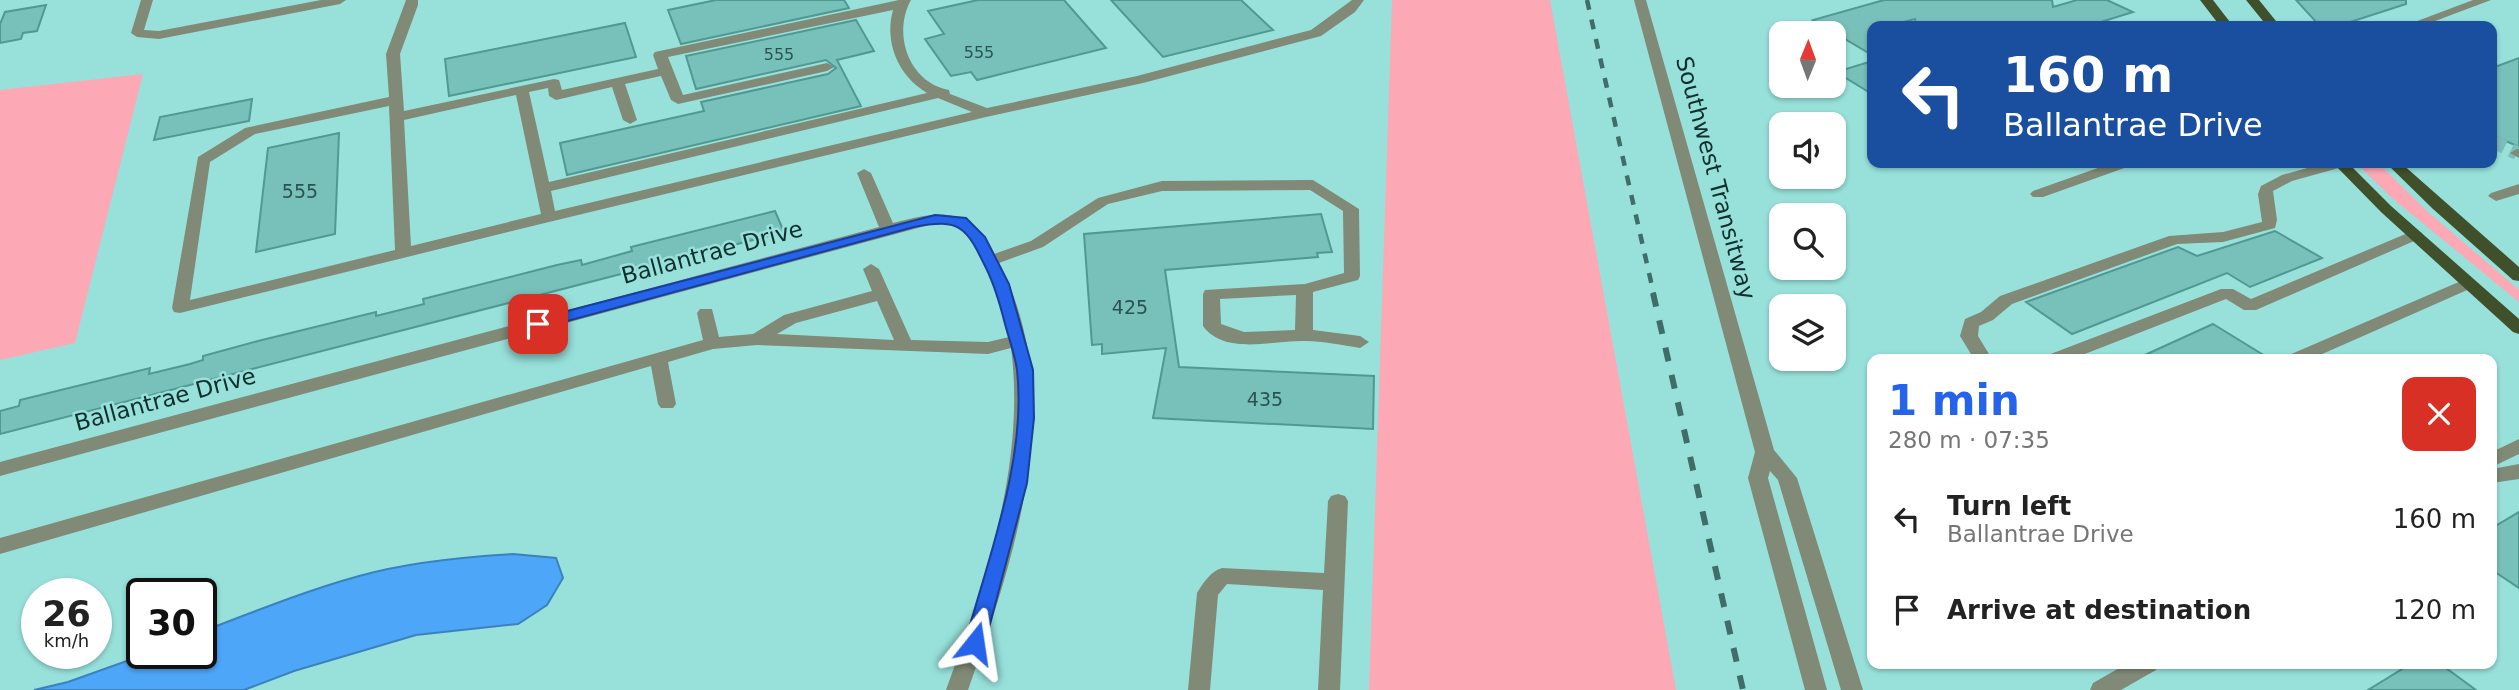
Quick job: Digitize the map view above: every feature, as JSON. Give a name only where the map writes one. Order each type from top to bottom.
[{"type":"main road","points":[[2206,0],[2223,21]]},
{"type":"main road","points":[[2252,0],[2270,21]]},
{"type":"main road","points":[[2346,168],[2415,235],[2519,328]]},
{"type":"main road","points":[[2398,168],[2519,276]]},
{"type":"street","points":[[147,0],[137,33],[159,34],[340,0]]},
{"type":"street","points":[[403,253],[393,54],[412,0]]},
{"type":"street","points":[[396,100],[250,131],[203,160],[180,308],[549,217],[986,113],[1138,80],[1316,33],[1351,9],[1358,0]]},
{"type":"street","name":"Southwest Transitway","points":[[1640,0],[1765,452],[1787,478],[1852,690]]},
{"type":"street","points":[[2424,21],[2485,0]]},
{"type":"street","points":[[827,67],[678,100],[660,55],[904,2],[894,35],[906,64],[922,84],[986,113]]},
{"type":"street","points":[[397,117],[554,83],[556,96],[666,71]]},
{"type":"street","points":[[617,82],[630,120]]},
{"type":"street","points":[[522,90],[549,217]]},
{"type":"street","points":[[543,188],[944,93]]},
{"type":"street","points":[[2038,194],[2111,168]]},
{"type":"street","points":[[1980,354],[1969,336],[1971,323],[1987,316],[2006,300],[2175,239],[2224,237],[2269,225],[2271,216],[2264,201],[2266,189],[2287,178],[2323,168]]},
{"type":"street","points":[[864,173],[888,230]]},
{"type":"street","points":[[990,261],[1037,244],[1103,201],[1163,186],[1313,185],[1351,209],[1352,276],[1305,289],[1211,294],[1212,326],[1224,335],[1304,335],[1360,342]]},
{"type":"street","points":[[2496,196],[2519,188]]},
{"type":"street","name":"Ballantrae Drive","points":[[0,468],[888,230],[935,219],[961,221],[978,237],[1002,284],[1025,370],[1026,418],[1018,483],[975,643],[957,690]]},
{"type":"street","points":[[2067,354],[2227,293],[2250,306],[2415,235]]},
{"type":"street","points":[[871,269],[905,346]]},
{"type":"street","points":[[2306,354],[2468,283]]},
{"type":"street","points":[[1304,335],[1305,289]]},
{"type":"street","points":[[757,339],[790,319],[882,293]]},
{"type":"street","points":[[706,313],[712,343]]},
{"type":"street","points":[[0,546],[712,343],[757,339],[988,348],[1018,341]]},
{"type":"street","points":[[659,358],[667,404]]},
{"type":"street","points":[[2497,457],[2519,446]]},
{"type":"street","name":"Southwest Transitway","points":[[1765,452],[1758,478],[1816,690]]},
{"type":"street","points":[[2497,476],[2511,475],[2519,471]]},
{"type":"street","points":[[1329,690],[1338,501]]},
{"type":"street","points":[[1199,690],[1208,593],[1222,576],[1334,582]]},
{"type":"street","points":[[2101,690],[2138,669]]},
{"type":"shaded area","points":[[1392,0],[1550,0],[1676,690],[1369,690]]},
{"type":"shaded area","points":[[143,74],[75,343],[0,360],[0,90]]},
{"type":"shaded area","points":[[2361,168],[2383,168],[2428,212],[2519,290],[2519,302],[2393,199]]},
{"type":"water","points":[[513,554],[556,558],[563,578],[547,605],[518,624],[416,635],[294,671],[244,690],[34,690],[112,669],[112,666],[126,661],[126,669],[217,669],[217,626],[359,576],[397,567]]},
{"type":"building","points":[[716,0],[844,0],[849,8],[681,44],[668,10]]},
{"type":"building","points":[[978,0],[1064,0],[1106,48],[977,80],[971,72],[951,76],[925,39],[944,34],[928,11]]},
{"type":"building","points":[[1111,0],[1241,0],[1273,30],[1163,57]]},
{"type":"building","points":[[1884,0],[2052,0],[2053,7],[2077,0],[2107,0],[2133,12],[2104,21],[1867,21],[1867,52],[1846,40],[1846,21],[1815,21]]},
{"type":"building","points":[[2296,0],[2406,0],[2406,4],[2353,21],[2315,21]]},
{"type":"building","points":[[46,5],[37,31],[23,33],[21,39],[0,43],[0,24],[5,12]]},
{"type":"building","points":[[856,20],[874,51],[837,60],[861,106],[567,175],[560,143],[704,111],[701,102],[828,74],[836,68],[826,60],[696,89],[686,56]]},
{"type":"building","points":[[625,23],[636,57],[449,96],[445,59]]},
{"type":"building","points":[[2519,58],[2519,146],[2497,137],[2497,66]]},
{"type":"building","points":[[1867,63],[1867,91],[1846,78],[1846,69]]},
{"type":"building","points":[[252,99],[249,121],[154,140],[160,117]]},
{"type":"building","points":[[339,133],[335,234],[256,252],[268,148]]},
{"type":"building","points":[[775,211],[784,232],[0,434],[0,411],[19,406],[20,400],[150,368],[149,374],[190,364],[203,360],[203,356],[258,341],[376,312],[376,316],[424,304],[423,299],[557,265],[581,260],[582,265],[632,251],[631,247]]},
{"type":"building","points":[[1321,214],[1332,252],[1317,253],[1318,257],[1165,270],[1179,367],[1374,376],[1373,429],[1153,418],[1166,348],[1102,354],[1102,344],[1092,345],[1084,234]]},
{"type":"building","points":[[2275,231],[2322,258],[2250,287],[2227,273],[2072,334],[2026,302],[2178,247],[2197,256]]},
{"type":"building","points":[[2213,324],[2262,354],[2147,354]]},
{"type":"building","points":[[2519,512],[2519,588],[2497,573],[2497,525]]},
{"type":"building","points":[[2402,669],[2447,669],[2476,690],[2368,690]]},
{"type":"tunnel","points":[[2497,143],[2517,153]]},
{"type":"railway","points":[[1587,0],[1654,295]]},
{"type":"railway","points":[[1653,293],[1743,690]]},
{"type":"route","points":[[538,324],[912,223],[935,219],[961,221],[978,237],[1002,284],[1025,370],[1026,418],[1018,483],[975,643]]}]
